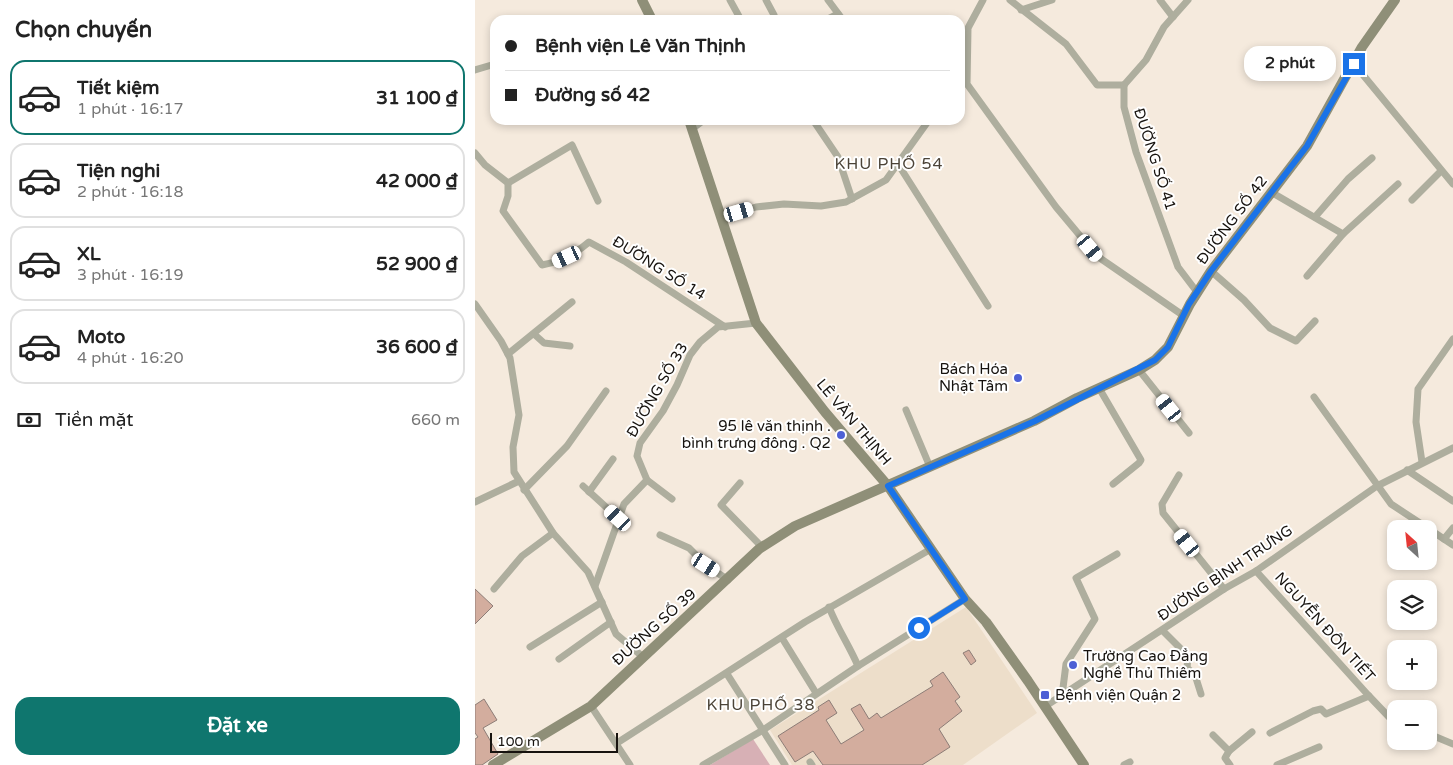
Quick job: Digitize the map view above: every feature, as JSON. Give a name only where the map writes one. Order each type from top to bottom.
[{"type":"street","points":[[642,0],[650,15]]},
{"type":"street","points":[[730,0],[738,15]]},
{"type":"street","points":[[766,0],[775,15]]},
{"type":"street","points":[[828,0],[839,15]]},
{"type":"street","points":[[983,0],[968,28],[967,84],[1056,207],[1097,256],[1184,316]]},
{"type":"street","points":[[1010,0],[1066,44],[1097,85],[1124,85],[1146,60],[1164,27],[1188,0]]},
{"type":"street","points":[[1021,10],[1052,0]]},
{"type":"street","points":[[1160,0],[1173,17]]},
{"type":"street","name":"ĐƯỜNG SỐ 42","points":[[888,486],[1035,421],[1139,370],[1155,360],[1168,347],[1197,292],[1211,271],[1307,146],[1354,64],[1395,0]]},
{"type":"street","points":[[1354,64],[1453,184]]},
{"type":"street","points":[[475,70],[490,66]]},
{"type":"street","name":"ĐƯỜNG SỐ 41","points":[[1124,85],[1124,107],[1136,152],[1178,267],[1197,292]]},
{"type":"street","name":"LÊ VĂN THỊNH","points":[[691,125],[756,323],[825,412],[888,486],[965,599],[986,622],[1084,765]]},
{"type":"street","points":[[816,125],[838,157],[852,199]]},
{"type":"street","points":[[722,217],[756,207],[784,204],[821,206],[846,202],[886,180],[925,125]]},
{"type":"street","points":[[475,153],[485,165],[508,183],[572,145],[598,201]]},
{"type":"street","points":[[1315,216],[1347,179],[1372,158]]},
{"type":"street","points":[[898,164],[988,306]]},
{"type":"street","points":[[1412,200],[1441,171]]},
{"type":"street","name":"ĐƯỜNG SỐ 14","points":[[508,183],[508,196],[503,211],[542,265],[555,263],[579,251],[589,242],[626,262],[725,326]]},
{"type":"street","points":[[1307,276],[1343,234],[1398,184]]},
{"type":"street","points":[[1271,192],[1343,234]]},
{"type":"street","points":[[1211,271],[1244,300],[1271,328],[1296,341],[1315,322]]},
{"type":"street","points":[[507,354],[572,302]]},
{"type":"street","points":[[475,304],[507,354],[515,380],[519,416],[513,447],[513,472],[553,533],[588,572],[616,634],[643,657]]},
{"type":"street","name":"ĐƯỜNG SỐ 33","points":[[647,480],[637,456],[640,444],[663,411],[690,355],[700,342],[718,327],[756,323]]},
{"type":"street","points":[[534,334],[544,343],[570,346]]},
{"type":"street","points":[[1422,462],[1416,422],[1418,389],[1453,339]]},
{"type":"street","points":[[1139,370],[1189,433]]},
{"type":"street","points":[[1099,388],[1141,460],[1113,484]]},
{"type":"street","points":[[524,490],[567,446],[606,391]]},
{"type":"street","points":[[1314,397],[1391,504],[1415,520]]},
{"type":"street","points":[[906,410],[930,467]]},
{"type":"street","name":"ĐƯỜNG BÌNH TRƯNG","points":[[1044,707],[1163,631],[1224,589],[1256,571],[1377,486],[1453,448]]},
{"type":"street","points":[[589,492],[613,459]]},
{"type":"street","points":[[1407,470],[1453,501]]},
{"type":"street","points":[[1179,475],[1162,504],[1163,513],[1224,589]]},
{"type":"street","points":[[475,502],[519,480]]},
{"type":"street","points":[[595,586],[608,554],[624,504],[647,480],[672,499]]},
{"type":"street","points":[[740,483],[721,505],[761,547]]},
{"type":"street","points":[[583,486],[618,518]]},
{"type":"street","name":"ĐƯỜNG SỐ 39","points":[[498,764],[591,706],[728,580],[761,547],[795,526],[888,486]]},
{"type":"street","points":[[1444,539],[1453,528]]},
{"type":"street","points":[[493,589],[522,556],[553,533]]},
{"type":"street","points":[[1437,534],[1453,545]]},
{"type":"street","points":[[660,535],[689,548],[706,565],[728,580]]},
{"type":"street","points":[[617,743],[829,607],[931,549]]},
{"type":"street","points":[[1061,696],[1066,664],[1095,620],[1076,578],[1117,554]]},
{"type":"street","name":"NGUYỄN ĐÔN TIẾT","points":[[1256,571],[1387,715]]},
{"type":"street","points":[[704,765],[763,730],[816,693],[965,599]]},
{"type":"street","points":[[530,647],[602,602]]},
{"type":"street","points":[[829,607],[836,627],[848,643],[858,666]]},
{"type":"street","points":[[559,659],[611,622]]},
{"type":"street","points":[[1163,631],[1188,656],[1187,668],[1195,675],[1201,694]]},
{"type":"street","points":[[782,638],[816,693]]},
{"type":"street","points":[[727,674],[785,765]]},
{"type":"street","points":[[1270,733],[1313,711],[1321,709],[1326,714],[1369,696]]},
{"type":"street","points":[[591,706],[630,765]]},
{"type":"street","points":[[1230,765],[1225,758],[1229,751],[1252,732]]},
{"type":"street","points":[[1213,735],[1229,751]]},
{"type":"street","points":[[1437,737],[1453,744]]},
{"type":"street","points":[[1277,765],[1319,747]]},
{"type":"shaded area","points":[[966,607],[1037,713],[963,765],[792,765],[770,730]]},
{"type":"shaded area","points":[[753,739],[770,765],[710,765]]},
{"type":"building","points":[[475,589],[493,606],[475,624]]},
{"type":"building","points":[[969,650],[976,661],[971,665],[963,653]]},
{"type":"building","points":[[943,672],[960,697],[955,701],[962,711],[939,729],[950,747],[922,765],[823,765],[813,751],[795,762],[778,736],[819,710],[818,707],[829,700],[837,713],[826,720],[841,744],[864,730],[851,709],[860,704],[869,719],[877,713],[881,718],[933,686],[930,681]]},
{"type":"building","points":[[484,699],[497,720],[483,728],[498,754],[482,765],[475,765],[475,739],[478,737],[475,733],[475,705]]},
{"type":"place","name":"Bách Hóa Nhật Tâm","points":[[1018,378]]},
{"type":"place","name":"95 lê văn thịnh . bình trưng đông . Q2","points":[[841,435]]},
{"type":"place","name":"Trường Cao Đẳng Nghề Thủ Thiêm","points":[[1073,665]]},
{"type":"place","name":"Bệnh viện Quận 2","points":[[1045,695]]},
{"type":"district","name":"KHU PHỐ 54","points":[[889,163]]},
{"type":"district","name":"KHU PHỐ 38","points":[[761,704]]},
{"type":"route","points":[[919,628],[965,599],[888,486],[1035,421],[1077,398],[1139,370],[1155,360],[1168,347],[1189,304],[1211,271],[1307,146],[1354,64]]}]
